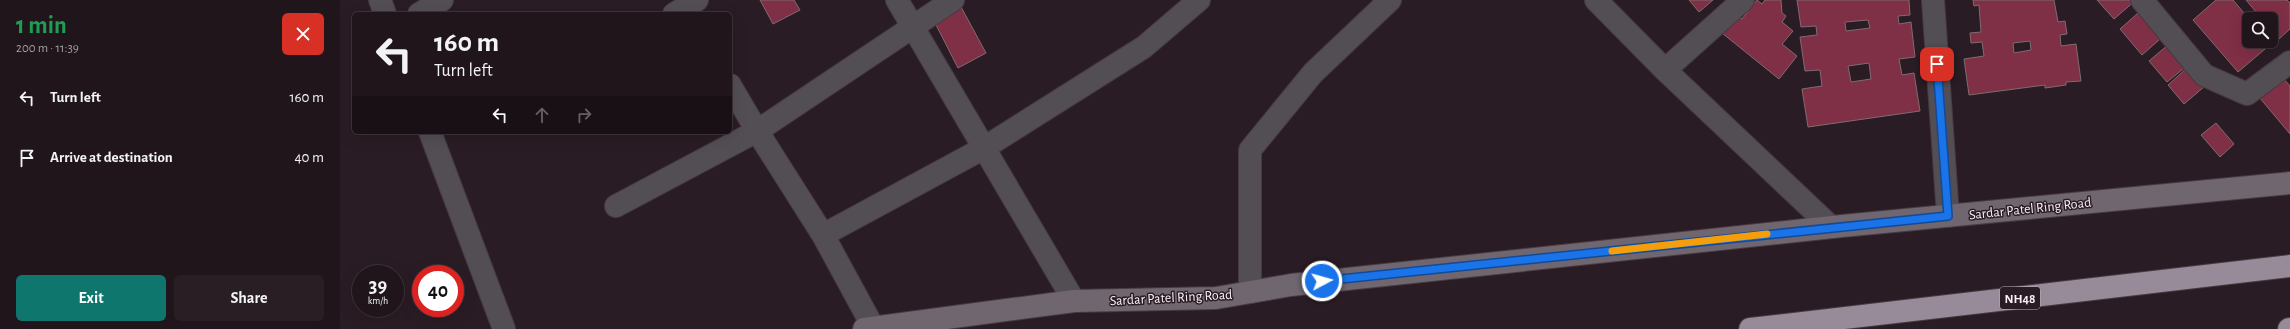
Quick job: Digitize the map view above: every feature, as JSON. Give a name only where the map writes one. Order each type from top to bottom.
[{"type":"highway","name":"NH48","points":[[1750,329],[2290,266]]},
{"type":"street","points":[[380,0],[384,12]]},
{"type":"street","points":[[422,12],[442,0]]},
{"type":"street","points":[[897,0],[1074,301]]},
{"type":"street","points":[[616,206],[756,131],[953,0]]},
{"type":"street","points":[[823,235],[984,148],[1144,47],[1199,0]]},
{"type":"street","points":[[1596,0],[1665,70],[1831,227]]},
{"type":"street","points":[[1665,70],[1743,0]]},
{"type":"street","points":[[1933,0],[1948,216]]},
{"type":"street","points":[[2142,0],[2204,75],[2247,94],[2290,62]]},
{"type":"street","points":[[1250,292],[1250,150],[1312,73],[1378,4]]},
{"type":"street","points":[[732,89],[756,131],[823,235],[868,328]]},
{"type":"street","points":[[431,134],[504,329]]},
{"type":"street","name":"Sardar Patel Ring Road","points":[[868,328],[1074,301],[1216,298],[1291,284],[1831,227],[2290,183]]},
{"type":"building","points":[[760,0],[794,0],[800,10],[773,24]]},
{"type":"building","points":[[1689,0],[1713,0],[1699,12]]},
{"type":"building","points":[[1757,0],[1762,4],[1765,0],[1781,0],[1782,13],[1786,16],[1782,22],[1793,31],[1782,44],[1797,56],[1779,79],[1722,33],[1736,14],[1742,19]]},
{"type":"building","points":[[1797,0],[1909,0],[1910,15],[1898,16],[1899,24],[1911,22],[1915,57],[1899,59],[1902,75],[1914,73],[1920,111],[1808,127],[1802,89],[1822,86],[1820,70],[1805,71],[1800,37],[1817,35],[1816,26],[1801,27]],"holes":[[[1868,20],[1870,28],[1846,31],[1845,22]],[[1869,63],[1871,79],[1851,82],[1848,66]]]},
{"type":"building","points":[[1973,0],[2054,0],[2058,22],[2065,21],[2067,34],[2060,35],[2061,46],[2076,44],[2081,81],[2066,82],[2066,85],[2045,88],[2045,85],[1969,95],[1964,59],[1984,56],[1982,42],[1971,43],[1970,33],[1981,32],[1979,5],[1974,6]],"holes":[[[2030,41],[2031,50],[2014,53],[2013,43]]]},
{"type":"building","points":[[2097,0],[2136,0],[2114,19]]},
{"type":"building","points":[[2216,0],[2233,0],[2243,12],[2242,48],[2266,48],[2238,72],[2193,20]]},
{"type":"building","points":[[2246,0],[2287,0],[2290,3],[2290,29],[2279,39],[2278,12],[2256,12]]},
{"type":"building","points":[[960,5],[986,53],[958,68],[933,19]]},
{"type":"building","points":[[2146,6],[2168,32],[2142,55],[2120,29]]},
{"type":"building","points":[[2169,44],[2188,65],[2167,82],[2149,61]]},
{"type":"building","points":[[2188,67],[2205,86],[2184,104],[2168,85]]},
{"type":"building","points":[[2282,77],[2290,86],[2290,134],[2259,97]]},
{"type":"building","points":[[2216,123],[2234,144],[2220,157],[2201,135]]},
{"type":"slow traffic","points":[[1612,251],[1767,234]]},
{"type":"route","points":[[1322,281],[1948,216],[1937,64]]}]
